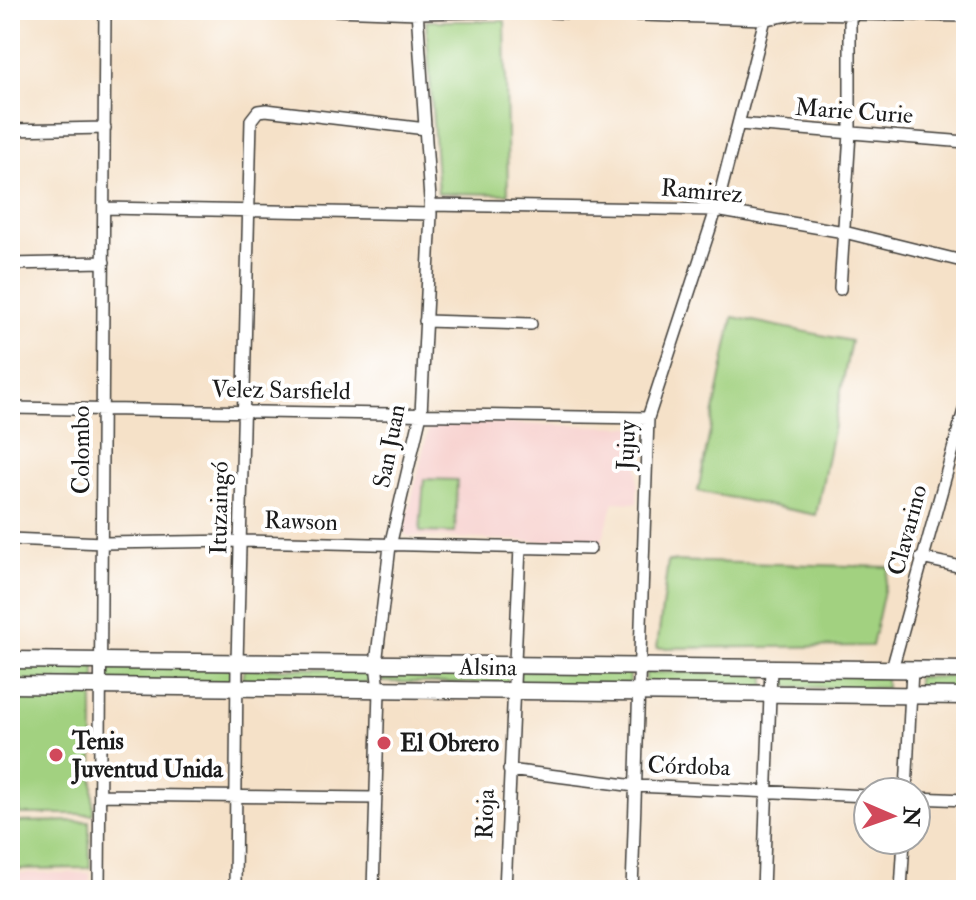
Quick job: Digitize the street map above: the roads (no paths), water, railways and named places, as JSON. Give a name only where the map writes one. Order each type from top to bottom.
[{"type":"main road","name":"Alsina","points":[[10,660],[966,670]]},
{"type":"main road","name":"Alsina","points":[[10,685],[966,696]]},
{"type":"street","name":"Colombo","points":[[99,890],[105,10]]},
{"type":"street","points":[[334,10],[605,12],[765,19],[788,12],[966,16]]},
{"type":"street","name":"San Juan","points":[[373,890],[379,690],[376,664],[390,546],[421,414],[431,209],[418,12]]},
{"type":"street","points":[[840,289],[850,133],[850,14]]},
{"type":"street","name":"Jujuy","points":[[632,890],[648,418],[716,210],[765,19]]},
{"type":"street","name":"Ituzaingó","points":[[235,890],[237,663],[251,120],[258,111],[266,110],[426,129]]},
{"type":"street","name":"Marie Curie","points":[[739,124],[966,142]]},
{"type":"street","points":[[10,130],[105,128]]},
{"type":"street","name":"Ramirez","points":[[104,208],[716,210],[844,232],[966,262]]},
{"type":"street","points":[[10,264],[104,262]]},
{"type":"street","points":[[425,321],[531,324]]},
{"type":"street","name":"Clavarino","points":[[892,669],[966,403]]},
{"type":"street","name":"Velez Sarsfield","points":[[10,408],[648,418]]},
{"type":"street","name":"Rawson","points":[[10,539],[590,549]]},
{"type":"street","name":"Rioja","points":[[505,890],[520,547]]},
{"type":"street","points":[[921,558],[966,568]]},
{"type":"street","points":[[763,890],[771,668]]},
{"type":"street","points":[[907,776],[912,669]]},
{"type":"street","name":"Córdoba","points":[[509,770],[635,786],[852,795]]},
{"type":"street","points":[[100,795],[375,798]]},
{"type":"street","points":[[932,799],[966,800]]},
{"type":"street","points":[[901,890],[903,856]]},
{"type":"place","name":"El Obrero","points":[[384,743]]},
{"type":"place","name":"Tenis Juventud Unida","points":[[56,755]]}]
